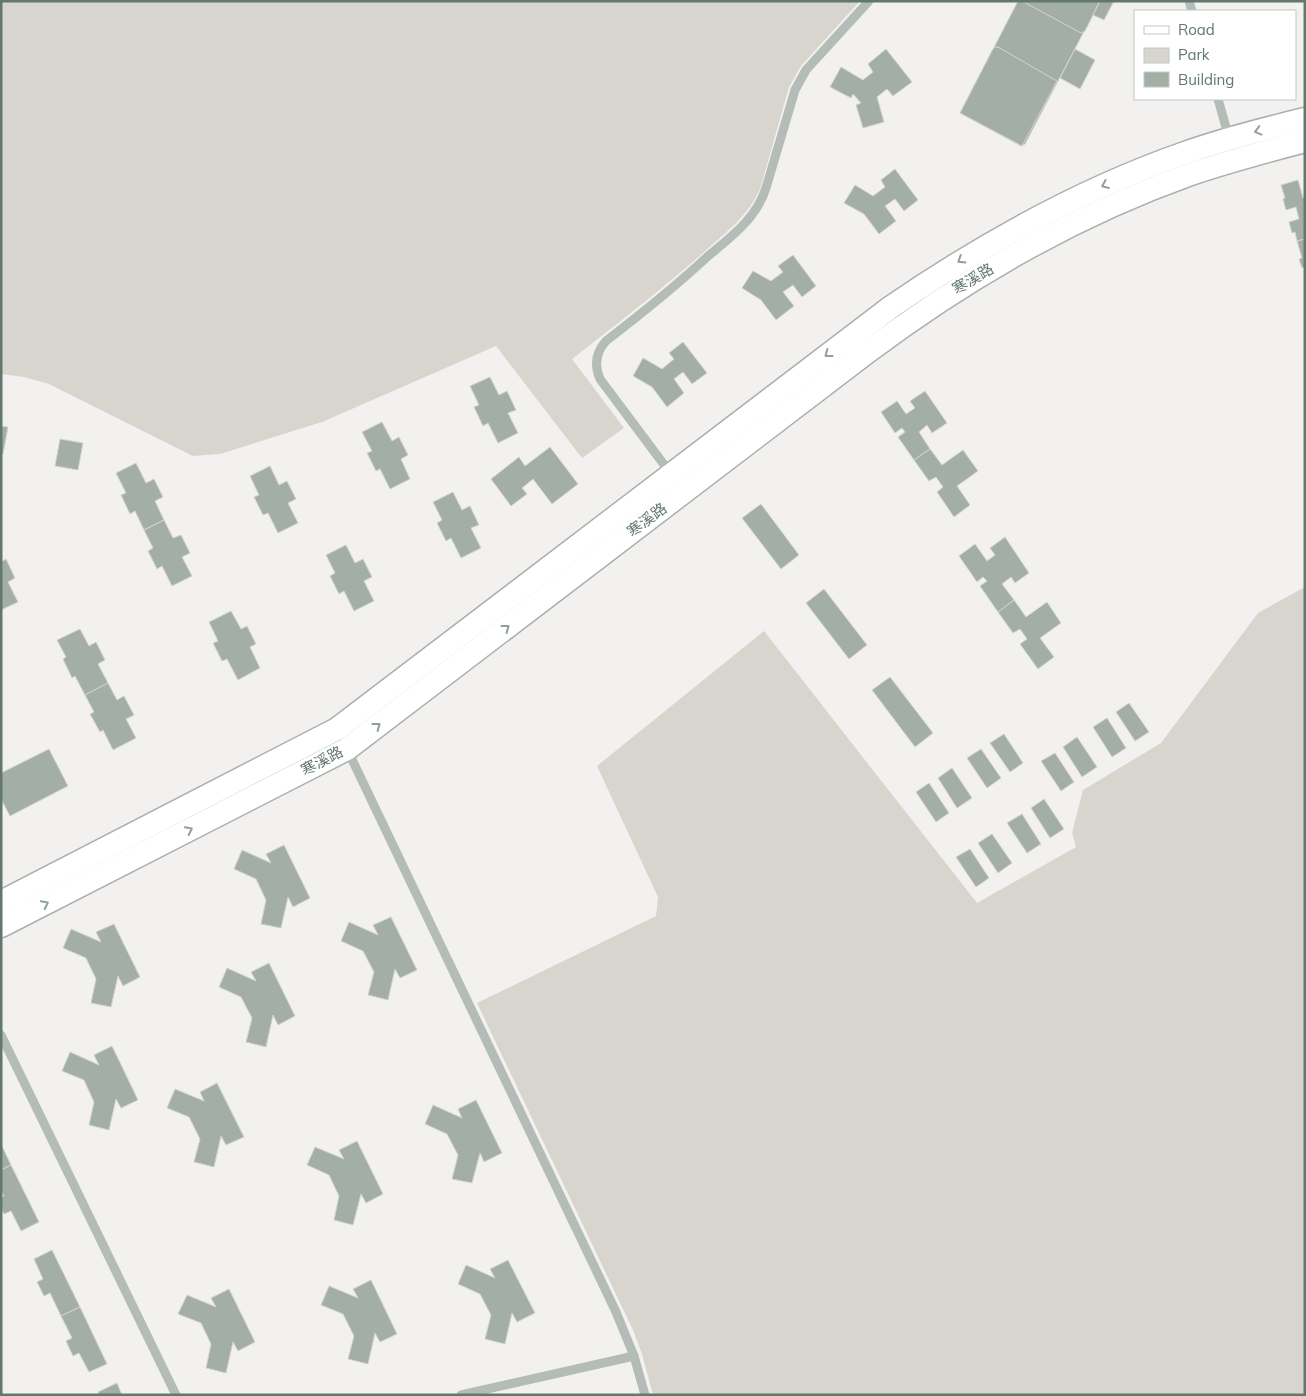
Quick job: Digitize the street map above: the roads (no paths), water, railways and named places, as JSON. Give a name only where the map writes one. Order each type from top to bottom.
[{"type":"main road","name":"寒溪路","points":[[1,926],[342,739],[942,298],[1023,250],[1089,216],[1157,187],[1232,149],[1305,118]]},
{"type":"main road","name":"寒溪路","points":[[1,902],[342,739],[671,474],[891,307],[971,254],[1037,217],[1097,188],[1149,167],[1232,149],[1305,141]]},
{"type":"street","points":[[671,474],[600,380],[596,368],[599,350],[606,340],[673,289],[752,216],[763,198],[795,90],[800,79],[869,1]]},
{"type":"street","points":[[1218,100],[1232,149]]},
{"type":"street","points":[[342,739],[616,1312],[634,1356],[645,1395]]},
{"type":"street","points":[[1,1035],[176,1395]]},
{"type":"street","points":[[461,1395],[634,1356]]}]
